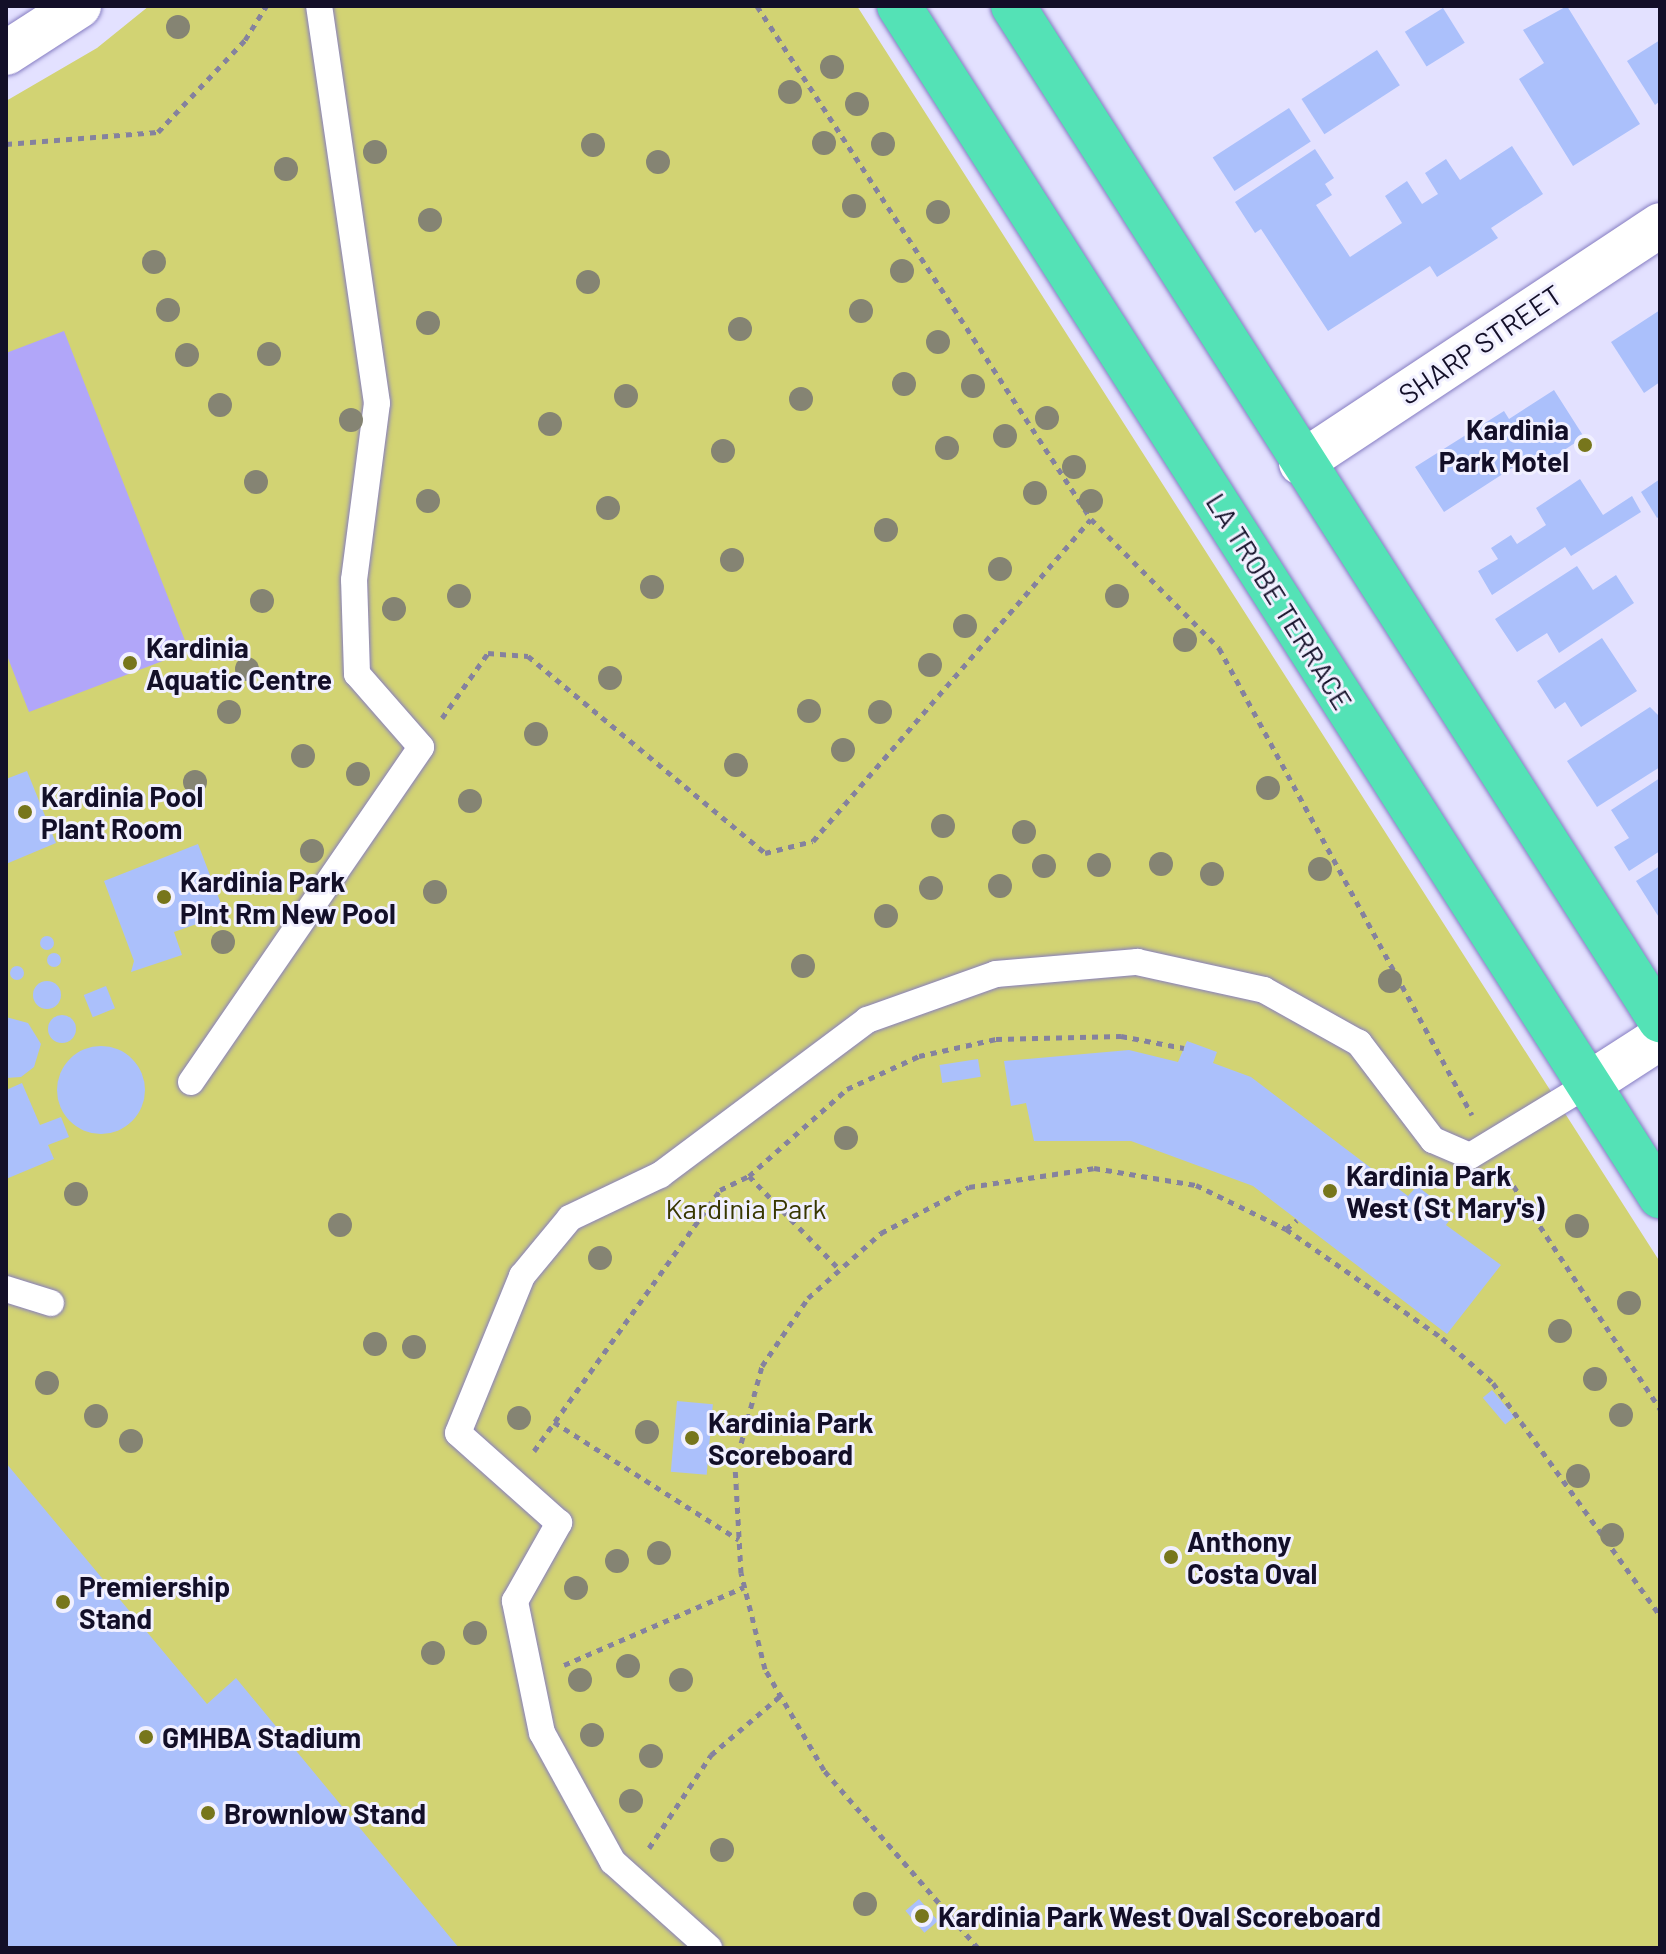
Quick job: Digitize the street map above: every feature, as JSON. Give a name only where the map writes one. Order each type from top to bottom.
[{"type":"highway","name":"LA TROBE TERRACE","points":[[899,6],[1660,1196]]},
{"type":"highway","points":[[1013,6],[1301,463],[1660,1020]]},
{"type":"street","points":[[6,53],[79,6]]},
{"type":"street","name":"SHARP STREET","points":[[1301,463],[1660,225]]},
{"type":"street","points":[[1587,1085],[1660,1038]]},
{"type":"lane","points":[[191,1082],[421,747],[357,674],[354,580],[377,403],[319,6]]},
{"type":"lane","points":[[709,1948],[613,1862],[542,1733],[527,1681],[515,1601],[559,1523],[458,1433],[522,1276],[570,1218],[660,1175],[867,1020],[996,974],[1137,962],[1264,990],[1359,1043],[1433,1140],[1470,1156],[1490,1149],[1587,1085]]},
{"type":"lane","points":[[6,1289],[51,1303]]},
{"type":"path","points":[[6,144],[158,132],[245,40],[266,6]]},
{"type":"path","points":[[757,6],[1091,519],[1219,648],[1490,1149],[1660,1409]]},
{"type":"path","points":[[421,747],[488,653],[528,656],[765,853],[813,841],[1091,519]]},
{"type":"path","points":[[512,1481],[720,1190],[749,1176],[847,1089],[919,1056],[1066,1035],[1184,1048]]},
{"type":"path","points":[[978,1948],[824,1770],[765,1669],[744,1587],[735,1466],[762,1366],[808,1298],[881,1233],[969,1187],[1094,1168],[1196,1185],[1286,1229],[1442,1338],[1493,1383],[1660,1615]]},
{"type":"path","points":[[749,1176],[840,1270]]},
{"type":"path","points":[[1286,1229],[1297,1220]]},
{"type":"path","points":[[554,1422],[739,1540]]},
{"type":"path","points":[[527,1681],[744,1587]]},
{"type":"path","points":[[629,1877],[711,1755],[780,1696]]},
{"type":"green space","name":"Kardinia Park","points":[[149,6],[857,6],[1660,1262],[1660,1948],[6,1948],[6,101],[97,48]]},
{"type":"shaded area","points":[[64,331],[189,651],[29,712],[6,653],[6,353]]},
{"type":"building","points":[[1567,6],[1640,124],[1573,166],[1519,79],[1544,63],[1523,30]]},
{"type":"building","points":[[1443,8],[1465,43],[1427,67],[1405,32]]},
{"type":"building","points":[[1660,40],[1660,101],[1655,105],[1627,61]]},
{"type":"building","points":[[1377,50],[1400,85],[1324,134],[1302,99]]},
{"type":"building","points":[[1289,108],[1311,142],[1234,191],[1213,158]]},
{"type":"building","points":[[1512,146],[1543,194],[1491,228],[1498,238],[1467,258],[1437,277],[1430,266],[1328,331],[1261,229],[1255,233],[1235,202],[1315,149],[1334,178],[1325,184],[1332,195],[1316,205],[1350,257],[1402,223],[1385,196],[1407,181],[1422,204],[1438,194],[1425,173],[1446,159],[1460,180]]},
{"type":"building","points":[[1660,310],[1660,382],[1644,393],[1611,342]]},
{"type":"building","points":[[1554,390],[1584,437],[1540,466],[1535,460],[1516,473],[1512,468],[1444,512],[1415,467],[1504,411],[1509,419]]},
{"type":"building","points":[[1580,479],[1603,515],[1632,496],[1641,512],[1571,556],[1565,547],[1492,595],[1478,571],[1498,559],[1491,548],[1511,535],[1517,544],[1546,525],[1536,508]]},
{"type":"building","points":[[1660,479],[1660,516],[1657,518],[1641,492]]},
{"type":"building","points":[[1577,566],[1593,590],[1616,575],[1634,603],[1559,653],[1547,633],[1517,652],[1495,619]]},
{"type":"building","points":[[1602,638],[1637,691],[1581,727],[1565,702],[1555,709],[1537,681]]},
{"type":"building","points":[[1650,707],[1660,717],[1660,767],[1597,807],[1567,761]]},
{"type":"building","name":"Kardinia Pool Plant Room","points":[[27,771],[56,843],[6,864],[6,779]]},
{"type":"building","points":[[1660,778],[1660,851],[1629,871],[1614,847],[1629,838],[1611,810]]},
{"type":"building","name":"Kardinia Park Plnt Rm New Pool","points":[[198,844],[225,914],[174,932],[182,955],[131,972],[134,961],[104,881]]},
{"type":"building","points":[[1660,866],[1660,919],[1636,881]]},
{"type":"building","points":[[47,936],[54,943],[47,950],[40,943]]},
{"type":"building","points":[[54,953],[61,960],[54,967],[47,960]]},
{"type":"building","points":[[17,966],[24,973],[17,980],[10,973]]},
{"type":"building","points":[[47,981],[57,985],[61,995],[57,1005],[47,1009],[37,1005],[33,995],[37,985]]},
{"type":"building","points":[[106,986],[115,1008],[93,1017],[84,995]]},
{"type":"building","points":[[62,1015],[72,1019],[76,1029],[72,1039],[62,1043],[52,1039],[48,1029],[52,1019]]},
{"type":"building","points":[[6,1017],[28,1023],[41,1044],[34,1067],[21,1077],[6,1078]]},
{"type":"building","name":"Kardinia Park West (St Mary's)","points":[[1187,1041],[1217,1052],[1213,1063],[1251,1077],[1408,1196],[1417,1186],[1454,1214],[1446,1225],[1501,1265],[1447,1334],[1253,1186],[1131,1141],[1034,1141],[1026,1103],[1011,1106],[1004,1061],[1129,1050],[1178,1062]]},
{"type":"building","points":[[101,1046],[118,1049],[132,1059],[142,1073],[145,1090],[142,1107],[132,1121],[118,1131],[101,1134],[84,1131],[70,1121],[60,1107],[57,1090],[60,1073],[70,1059],[84,1049]]},
{"type":"building","points":[[978,1059],[981,1077],[942,1083],[939,1065]]},
{"type":"building","points":[[22,1083],[40,1125],[61,1117],[69,1137],[48,1145],[54,1159],[6,1179],[6,1090]]},
{"type":"building","points":[[1492,1390],[1514,1417],[1505,1425],[1483,1398]]},
{"type":"building","name":"Kardinia Park Scoreboard","points":[[677,1401],[713,1404],[707,1475],[671,1472]]},
{"type":"building","name":"GMHBA Stadium","points":[[6,1463],[207,1704],[236,1678],[459,1948],[6,1948]]},
{"type":"building","name":"Kardinia Park West Oval Scoreboard","points":[[919,1899],[938,1921],[924,1933],[905,1911]]},
{"type":"place","name":"Kardinia Park Motel","points":[[1585,445]]},
{"type":"place","name":"Kardinia Aquatic Centre","points":[[130,663]]},
{"type":"place","name":"Kardinia Pool Plant Room","points":[[25,812]]},
{"type":"place","name":"Kardinia Park Plnt Rm New Pool","points":[[164,897]]},
{"type":"place","name":"Kardinia Park West (St Mary's)","points":[[1330,1191]]},
{"type":"place","name":"Kardinia Park Scoreboard","points":[[692,1438]]},
{"type":"place","name":"Anthony Costa Oval","points":[[1171,1557]]},
{"type":"place","name":"Premiership Stand","points":[[63,1602]]},
{"type":"place","name":"GMHBA Stadium","points":[[146,1737]]},
{"type":"place","name":"Brownlow Stand","points":[[208,1813]]},
{"type":"place","name":"Kardinia Park West Oval Scoreboard","points":[[922,1916]]}]
